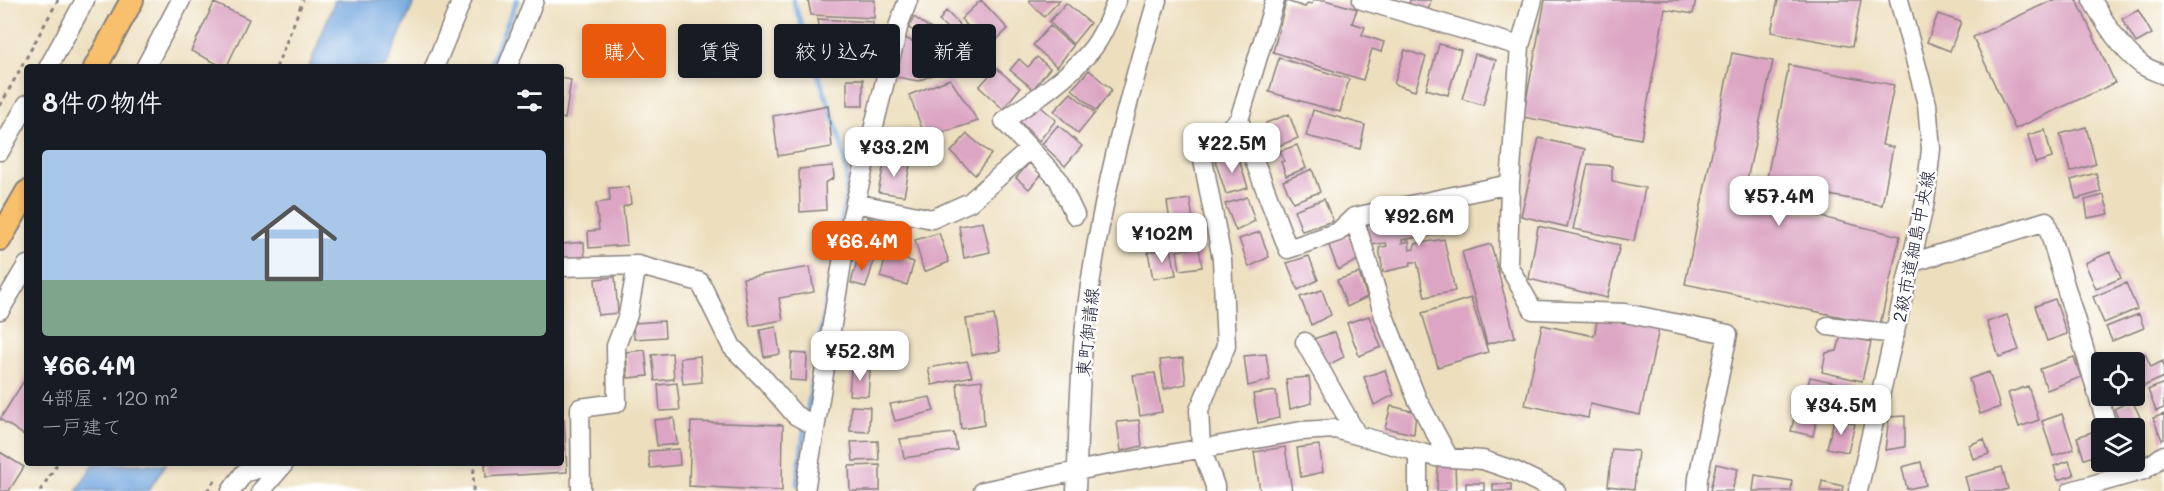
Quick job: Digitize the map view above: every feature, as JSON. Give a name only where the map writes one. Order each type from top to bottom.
[{"type":"main road","points":[[97,64],[132,0]]},
{"type":"main road","points":[[0,239],[24,197]]},
{"type":"street","points":[[50,64],[85,0]]},
{"type":"street","points":[[147,64],[181,0]]},
{"type":"street","points":[[436,64],[462,0]]},
{"type":"street","points":[[509,64],[534,0]]},
{"type":"street","points":[[805,491],[845,244],[899,24],[908,0]]},
{"type":"street","points":[[1075,214],[1058,179],[1004,121],[1041,95],[1087,56],[1117,0]]},
{"type":"street","name":"東町御請線","points":[[1076,491],[1083,345],[1100,228],[1128,99],[1157,0]]},
{"type":"street","points":[[1215,491],[1201,448],[1199,410],[1226,346],[1222,259],[1203,160],[1208,146],[1239,120],[1275,0]]},
{"type":"street","points":[[1362,0],[1520,46]]},
{"type":"street","points":[[1533,0],[1520,46],[1510,184],[1508,265],[1533,310],[1625,313],[1728,334],[1697,491]]},
{"type":"street","name":"2級市道細島中央線","points":[[1858,491],[1925,202],[1931,149],[1927,104],[1899,0]]},
{"type":"street","points":[[2092,0],[2102,18],[2125,48],[2143,66],[2164,75]]},
{"type":"street","points":[[0,151],[24,109]]},
{"type":"street","points":[[1239,120],[1288,249],[1338,232],[1354,217],[1510,184]]},
{"type":"street","points":[[855,203],[932,219],[970,202],[1030,149]]},
{"type":"street","points":[[1354,217],[1384,316],[1413,389],[1449,458]]},
{"type":"street","points":[[1911,263],[2046,221],[2105,418]]},
{"type":"street","points":[[564,267],[637,265],[700,282],[732,347],[766,381],[795,415],[815,426]]},
{"type":"street","points":[[581,491],[580,408],[617,403],[616,346],[628,315],[637,265]]},
{"type":"street","points":[[0,310],[24,270]]},
{"type":"street","points":[[1828,326],[1895,334]]},
{"type":"street","points":[[1305,342],[1357,435]]},
{"type":"street","points":[[983,491],[1201,448],[1301,431],[1335,429],[1436,457],[1483,460],[1515,471],[1556,491]]},
{"type":"street","points":[[1418,452],[1418,491]]},
{"type":"street","points":[[2071,491],[2144,470],[2164,455]]},
{"type":"street","points":[[231,491],[244,473],[267,466]]},
{"type":"street","points":[[261,491],[282,466]]},
{"type":"path","points":[[0,106],[58,0]]},
{"type":"path","points":[[278,64],[303,0]]},
{"type":"path","points":[[40,491],[56,466]]},
{"type":"path","points":[[473,491],[474,466]]},
{"type":"water","points":[[335,0],[415,0],[387,64],[310,64]]},
{"type":"water","points":[[93,466],[165,466],[148,491],[76,491]]},
{"type":"building","points":[[808,0],[875,0],[874,18],[811,15]]},
{"type":"building","points":[[981,0],[1008,29],[996,40],[996,24],[966,24],[961,19]]},
{"type":"building","points":[[1030,0],[1060,0],[1044,17]]},
{"type":"building","points":[[1314,0],[1325,0],[1357,9],[1352,23],[1365,27],[1362,35],[1384,42],[1381,52],[1372,49],[1363,80],[1273,52],[1286,1],[1305,7],[1308,3],[1312,4]]},
{"type":"building","points":[[1410,0],[1431,0],[1428,10],[1409,4]]},
{"type":"building","points":[[1545,0],[1696,0],[1693,14],[1665,9],[1641,139],[1523,117]]},
{"type":"building","points":[[1778,0],[1861,0],[1852,47],[1771,32]]},
{"type":"building","points":[[2053,0],[2077,0],[2115,83],[2015,129],[1973,37]]},
{"type":"building","points":[[214,3],[249,19],[228,64],[218,64],[191,51]]},
{"type":"building","points":[[1066,3],[1090,23],[1073,44],[1049,22]]},
{"type":"building","points":[[2138,10],[2152,34],[2136,43],[2122,19]]},
{"type":"building","points":[[946,11],[959,24],[942,24],[939,21]]},
{"type":"building","points":[[1938,14],[1961,22],[1950,51],[1927,42]]},
{"type":"building","points":[[914,17],[924,24],[912,24],[912,30],[909,28]]},
{"type":"building","points":[[818,19],[873,22],[873,24],[819,24]]},
{"type":"building","points":[[1050,26],[1073,46],[1057,67],[1033,45]]},
{"type":"building","points":[[901,36],[912,41],[912,78],[926,78],[918,81],[900,78]]},
{"type":"building","points":[[1439,44],[1461,50],[1448,95],[1426,89]]},
{"type":"building","points":[[1405,50],[1426,57],[1415,91],[1394,84]]},
{"type":"building","points":[[1732,53],[1773,61],[1743,198],[1900,236],[1880,325],[1685,284]]},
{"type":"building","points":[[1475,54],[1496,60],[1483,105],[1462,99]]},
{"type":"building","points":[[1037,57],[1050,68],[1033,89],[1010,70],[1019,59],[1028,67]]},
{"type":"building","points":[[1279,58],[1349,79],[1340,112],[1269,92]]},
{"type":"building","points":[[1789,65],[1894,85],[1882,145],[1893,147],[1882,205],[1766,183]]},
{"type":"building","points":[[996,68],[1020,88],[1003,109],[979,87],[987,78],[996,78]]},
{"type":"building","points":[[1089,70],[1112,90],[1096,111],[1072,89]]},
{"type":"building","points":[[564,79],[571,80],[564,119]]},
{"type":"building","points":[[847,79],[863,79],[863,106],[847,106]]},
{"type":"building","points":[[950,79],[978,121],[926,138],[909,95]]},
{"type":"building","points":[[1071,93],[1095,113],[1078,134],[1054,111]]},
{"type":"building","points":[[1033,100],[1056,120],[1039,141],[1016,118]]},
{"type":"building","points":[[828,105],[832,147],[778,156],[773,116]]},
{"type":"building","points":[[1313,110],[1365,125],[1360,149],[1306,136]]},
{"type":"building","points":[[1289,114],[1298,138],[1276,147],[1266,123]]},
{"type":"building","points":[[1058,125],[1082,146],[1065,166],[1042,144]]},
{"type":"building","points":[[2086,127],[2096,164],[2070,172],[2060,134]]},
{"type":"building","points":[[2045,130],[2052,158],[2035,163],[2028,135]]},
{"type":"building","points":[[967,134],[991,154],[975,175],[951,152]]},
{"type":"building","points":[[1539,138],[1585,149],[1567,227],[1521,216]]},
{"type":"building","points":[[1297,145],[1306,168],[1286,176],[1280,151]]},
{"type":"building","points":[[1237,153],[1248,188],[1226,194],[1215,160]]},
{"type":"building","points":[[885,160],[910,165],[904,196],[878,192]]},
{"type":"building","points":[[1029,163],[1042,174],[1029,189],[1016,178]]},
{"type":"building","points":[[1588,164],[1612,166],[1612,181],[1645,188],[1634,241],[1573,229]]},
{"type":"building","points":[[833,166],[834,178],[825,183],[826,210],[800,212],[799,169]]},
{"type":"building","points":[[1312,169],[1320,192],[1293,202],[1283,181]]},
{"type":"building","points":[[2096,173],[2101,192],[2076,199],[2071,180]]},
{"type":"building","points":[[629,187],[631,204],[623,207],[627,245],[589,248],[588,231],[599,230],[596,203],[610,201],[609,188]]},
{"type":"building","points":[[2104,195],[2109,214],[2088,218],[2085,200]]},
{"type":"building","points":[[1247,197],[1255,221],[1236,231],[1225,204]]},
{"type":"building","points":[[1190,199],[1195,235],[1173,239],[1167,202]]},
{"type":"building","points":[[1324,199],[1333,221],[1302,231],[1294,210]]},
{"type":"building","points":[[1462,207],[1466,229],[1402,240],[1402,243],[1409,241],[1410,250],[1414,249],[1415,244],[1444,239],[1455,291],[1425,297],[1417,262],[1411,262],[1410,266],[1383,272],[1379,248],[1387,246],[1386,243],[1370,245],[1367,224]]},
{"type":"building","points":[[867,217],[882,222],[875,248],[859,243]]},
{"type":"building","points":[[895,221],[910,226],[903,252],[887,247]]},
{"type":"building","points":[[983,222],[990,252],[964,258],[959,226]]},
{"type":"building","points":[[1538,226],[1620,245],[1607,298],[1529,279]]},
{"type":"building","points":[[1260,232],[1269,257],[1249,267],[1239,239]]},
{"type":"building","points":[[939,233],[949,262],[924,272],[915,240]]},
{"type":"building","points":[[1349,236],[1358,260],[1338,270],[1328,243]]},
{"type":"building","points":[[584,242],[585,262],[564,264],[564,244]]},
{"type":"building","points":[[1491,244],[1515,337],[1487,344],[1462,252]]},
{"type":"building","points":[[1199,247],[1202,267],[1180,270],[1177,251]]},
{"type":"building","points":[[1171,248],[1176,275],[1153,279],[1148,252]]},
{"type":"building","points":[[2110,252],[2121,278],[2096,289],[2085,263]]},
{"type":"building","points":[[887,254],[914,262],[907,285],[880,277]]},
{"type":"building","points":[[1309,256],[1318,280],[1298,290],[1287,263]]},
{"type":"building","points":[[858,257],[874,261],[866,287],[851,283]]},
{"type":"building","points":[[810,267],[814,292],[779,298],[783,320],[750,326],[743,278]]},
{"type":"building","points":[[1359,273],[1367,297],[1347,307],[1337,280]]},
{"type":"building","points":[[615,277],[618,313],[598,315],[595,279]]},
{"type":"building","points":[[2126,283],[2137,309],[2104,323],[2093,297]]},
{"type":"building","points":[[1322,290],[1331,315],[1311,325],[1300,297]]},
{"type":"building","points":[[1471,298],[1488,352],[1438,367],[1422,313]]},
{"type":"building","points":[[2055,299],[2067,334],[2047,341],[2035,306]]},
{"type":"building","points":[[2139,314],[2144,328],[2112,341],[2106,327]]},
{"type":"building","points":[[994,315],[1000,351],[972,355],[966,319]]},
{"type":"building","points":[[2007,315],[2019,350],[1999,357],[1987,322]]},
{"type":"building","points":[[1369,316],[1381,347],[1359,356],[1347,323]]},
{"type":"building","points":[[1598,316],[1659,329],[1640,415],[1590,404],[1588,418],[1525,405],[1542,325],[1594,336]]},
{"type":"building","points":[[664,321],[665,337],[634,339],[633,323]]},
{"type":"building","points":[[776,327],[780,354],[764,357],[760,330]]},
{"type":"building","points":[[1335,332],[1344,357],[1324,367],[1313,339]]},
{"type":"building","points":[[1841,335],[1871,342],[1862,381],[1822,372],[1826,353],[1837,351]]},
{"type":"building","points":[[645,350],[648,376],[628,378],[626,352]]},
{"type":"building","points":[[672,353],[674,379],[655,381],[652,355]]},
{"type":"building","points":[[791,353],[807,354],[806,381],[790,380]]},
{"type":"building","points":[[2145,353],[2151,367],[2163,361],[2164,377],[2145,386]]},
{"type":"building","points":[[1266,354],[1270,380],[1248,386],[1244,356]]},
{"type":"building","points":[[700,356],[702,382],[683,384],[680,358]]},
{"type":"building","points":[[2074,357],[2081,377],[2047,390],[2040,369]]},
{"type":"building","points":[[1183,358],[1186,384],[1164,389],[1160,360]]},
{"type":"building","points":[[967,361],[972,376],[932,385],[928,368]]},
{"type":"building","points":[[851,369],[870,370],[868,396],[849,395]]},
{"type":"building","points":[[1385,370],[1394,395],[1374,405],[1364,377]]},
{"type":"building","points":[[1989,372],[2000,407],[1980,414],[1969,379]]},
{"type":"building","points":[[1155,373],[1162,412],[1140,416],[1133,375]]},
{"type":"building","points":[[1309,377],[1312,403],[1290,409],[1286,379]]},
{"type":"building","points":[[1810,377],[1852,386],[1850,406],[1805,396]]},
{"type":"building","points":[[982,380],[984,425],[961,429],[957,383]]},
{"type":"building","points":[[24,381],[24,435],[0,419]]},
{"type":"building","points":[[677,383],[680,410],[660,411],[658,385]]},
{"type":"building","points":[[2164,383],[2164,408],[2156,411],[2148,390]]},
{"type":"building","points":[[2028,386],[2039,420],[2019,427],[2008,393]]},
{"type":"building","points":[[1276,391],[1279,418],[1258,423],[1253,394]]},
{"type":"building","points":[[930,397],[934,411],[895,421],[890,404]]},
{"type":"building","points":[[1798,402],[1819,407],[1813,436],[1791,431]]},
{"type":"building","points":[[851,406],[870,407],[869,432],[850,431]]},
{"type":"building","points":[[1391,406],[1416,412],[1414,434],[1385,428]]},
{"type":"building","points":[[2120,406],[2135,406],[2140,417],[2118,418],[2114,409]]},
{"type":"building","points":[[2062,414],[2074,449],[2053,456],[2042,421]]},
{"type":"building","points":[[2164,414],[2164,439],[2162,440],[2153,418]]},
{"type":"building","points":[[1905,416],[1905,447],[1885,450],[1889,417]]},
{"type":"building","points":[[674,418],[677,444],[657,446],[654,420]]},
{"type":"building","points":[[564,419],[567,472],[486,477],[485,466],[564,466]]},
{"type":"building","points":[[1834,419],[1855,424],[1848,452],[1827,448]]},
{"type":"building","points":[[1139,420],[1142,446],[1121,451],[1117,422]]},
{"type":"building","points":[[691,422],[783,425],[782,491],[689,486]]},
{"type":"building","points":[[2091,432],[2091,457],[2084,459],[2077,437]]},
{"type":"building","points":[[954,433],[957,450],[904,458],[900,439]]},
{"type":"building","points":[[1984,439],[1989,454],[1973,459],[1969,445]]},
{"type":"building","points":[[878,441],[879,460],[853,461],[851,442]]},
{"type":"building","points":[[1319,445],[1323,472],[1301,477],[1297,448]]},
{"type":"building","points":[[1285,447],[1292,491],[1260,491],[1254,452]]},
{"type":"building","points":[[679,449],[680,465],[650,468],[648,451]]},
{"type":"building","points":[[1612,449],[1638,451],[1634,489],[1608,486]]},
{"type":"building","points":[[0,452],[24,467],[9,491],[0,491]]},
{"type":"building","points":[[2069,461],[2074,475],[2058,480],[2054,466]]},
{"type":"building","points":[[1921,462],[1926,485],[1907,489],[1902,467]]},
{"type":"building","points":[[1438,464],[1455,464],[1456,491],[1437,491]]},
{"type":"building","points":[[1716,464],[1738,469],[1732,491],[1710,491]]},
{"type":"building","points":[[880,465],[880,491],[850,491],[849,466]]},
{"type":"building","points":[[2002,467],[2008,489],[1969,491],[1965,477]]},
{"type":"building","points":[[1755,475],[1792,481],[1791,491],[1753,491]]},
{"type":"building","points":[[1822,481],[1843,486],[1842,491],[1820,491]]},
{"type":"building","points":[[1466,483],[1484,483],[1484,491],[1466,491]]},
{"type":"building","points":[[1493,484],[1511,484],[1511,491],[1493,491]]},
{"type":"waterway","points":[[491,64],[517,0]]},
{"type":"waterway","points":[[793,0],[839,135],[847,172],[846,197],[839,232]]},
{"type":"waterway","points":[[797,484],[831,274]]}]
